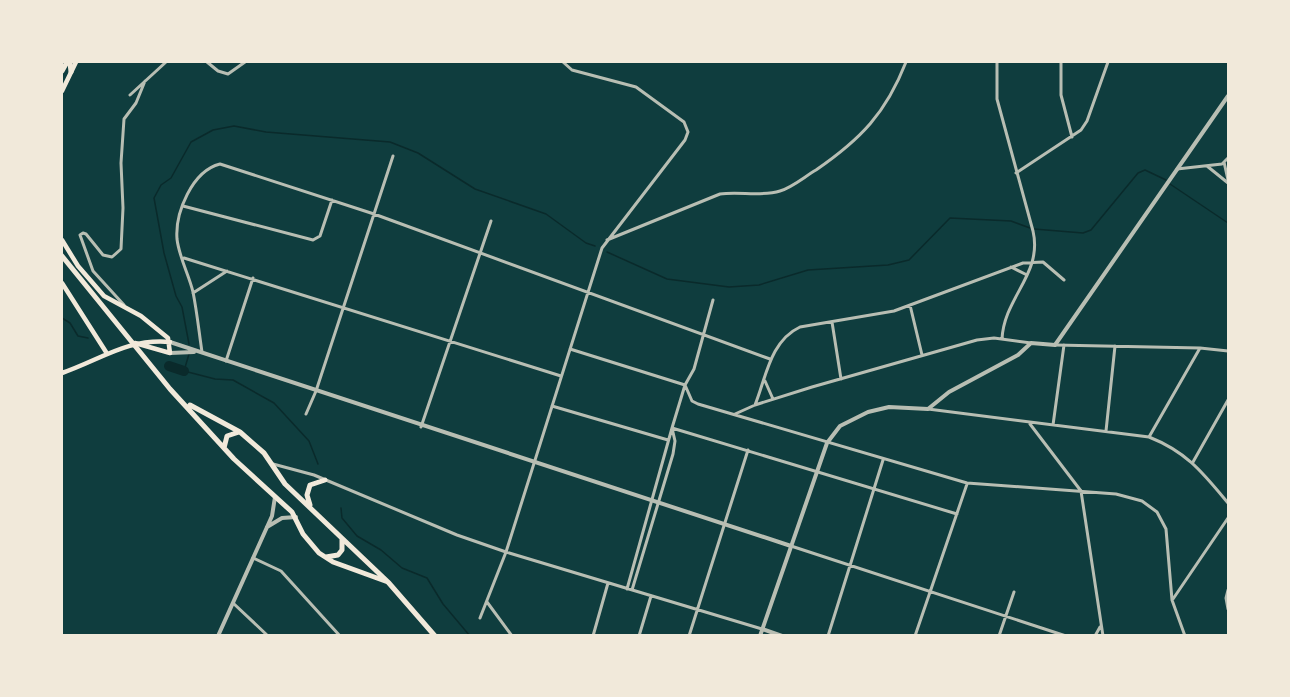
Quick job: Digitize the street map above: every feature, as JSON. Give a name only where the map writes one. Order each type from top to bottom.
[{"type":"main road","points":[[62,71],[69,62]]},
{"type":"main road","points":[[69,62],[71,72]]},
{"type":"main road","points":[[62,91],[76,62]]},
{"type":"main road","points":[[62,240],[78,266],[98,290],[110,300],[148,321],[166,336],[170,342],[170,353],[135,343]]},
{"type":"main road","points":[[62,256],[144,359],[224,448],[296,517],[303,534],[324,557],[388,582]]},
{"type":"main road","points":[[62,283],[106,352]]},
{"type":"main road","points":[[159,351],[160,342]]},
{"type":"main road","points":[[62,378],[64,372],[106,352],[135,343],[170,342]]},
{"type":"main road","points":[[183,401],[240,432],[272,464],[285,484],[388,582],[435,636]]},
{"type":"main road","points":[[224,448],[227,436],[240,432]]},
{"type":"main road","points":[[312,509],[307,495],[310,485],[325,480]]},
{"type":"main road","points":[[324,557],[338,555],[342,550],[342,538]]},
{"type":"street","points":[[130,95],[166,62]]},
{"type":"street","points":[[207,62],[218,71],[228,74],[245,62]]},
{"type":"street","points":[[480,618],[506,552],[605,241],[685,140],[688,132],[684,122],[636,87],[572,70],[563,62]]},
{"type":"street","points":[[605,241],[720,194],[770,193],[799,181],[837,155],[868,129],[884,108],[906,62]]},
{"type":"street","points":[[997,62],[997,99],[1035,239],[1034,262],[1005,318],[1002,339]]},
{"type":"street","points":[[1061,62],[1061,95],[1072,137]]},
{"type":"street","points":[[1016,173],[1072,137],[1087,121],[1108,62]]},
{"type":"street","points":[[127,308],[93,271],[80,236],[82,233],[86,234],[103,255],[112,256],[121,249],[123,208],[121,163],[124,116],[136,103],[145,81]]},
{"type":"street","points":[[1055,345],[1228,96]]},
{"type":"street","points":[[306,414],[316,391],[393,156]]},
{"type":"street","points":[[1177,169],[1208,166],[1224,162],[1228,158]]},
{"type":"street","points":[[1224,162],[1228,181]]},
{"type":"street","points":[[202,354],[193,293],[184,258],[177,242],[183,206],[199,178],[214,165],[226,164],[374,214],[770,359]]},
{"type":"street","points":[[1208,166],[1228,181]]},
{"type":"street","points":[[183,206],[313,240],[320,236],[332,200]]},
{"type":"street","points":[[421,427],[491,221]]},
{"type":"street","points":[[184,258],[561,376]]},
{"type":"street","points":[[755,405],[770,359],[782,341],[794,330],[880,315],[1011,267],[1034,262],[1047,264],[1064,280]]},
{"type":"street","points":[[1011,267],[1027,275]]},
{"type":"street","points":[[193,293],[228,271]]},
{"type":"street","points":[[226,361],[253,278]]},
{"type":"street","points":[[632,590],[655,503],[668,440],[685,385],[694,369],[713,300]]},
{"type":"street","points":[[910,305],[922,355]]},
{"type":"street","points":[[832,322],[841,379]]},
{"type":"street","points":[[734,415],[773,399],[976,340],[1002,339],[1055,345],[1200,348],[1228,351]]},
{"type":"street","points":[[170,342],[421,427],[1066,636]]},
{"type":"street","points":[[928,409],[949,392],[1018,356],[1031,343]]},
{"type":"street","points":[[1053,425],[1064,345]]},
{"type":"street","points":[[1106,431],[1114,346]]},
{"type":"street","points":[[1149,437],[1200,348]]},
{"type":"street","points":[[570,349],[685,385],[695,402],[883,460],[967,483],[1082,491],[1134,498],[1157,512],[1169,541],[1172,600],[1185,636]]},
{"type":"street","points":[[170,353],[195,352]]},
{"type":"street","points":[[765,379],[773,399]]},
{"type":"street","points":[[1193,462],[1228,400]]},
{"type":"street","points":[[552,406],[668,440]]},
{"type":"street","points":[[760,636],[827,443],[840,426],[868,412],[889,407],[928,409],[1030,424],[1149,437],[1176,449],[1193,462],[1228,503]]},
{"type":"street","points":[[1030,424],[1082,491],[1103,636]]},
{"type":"street","points":[[672,428],[957,513]]},
{"type":"street","points":[[627,589],[675,447],[672,428]]},
{"type":"street","points":[[689,636],[748,450]]},
{"type":"street","points":[[828,636],[883,460]]},
{"type":"street","points":[[272,464],[325,480],[457,535],[506,552],[782,636]]},
{"type":"street","points":[[915,636],[967,483]]},
{"type":"street","points":[[218,636],[275,506],[274,497]]},
{"type":"street","points":[[266,528],[282,518],[296,517]]},
{"type":"street","points":[[1172,600],[1228,518]]},
{"type":"street","points":[[253,558],[281,571],[340,636]]},
{"type":"street","points":[[593,636],[608,583]]},
{"type":"street","points":[[1228,591],[1228,607]]},
{"type":"street","points":[[999,636],[1014,592]]},
{"type":"street","points":[[639,636],[651,596]]},
{"type":"street","points":[[487,602],[512,636]]},
{"type":"street","points":[[233,603],[268,636]]},
{"type":"street","points":[[1095,636],[1101,627]]},
{"type":"waterway","points":[[189,344],[182,307],[176,296],[164,253],[154,198],[161,185],[171,178],[191,142],[213,130],[234,126],[266,132],[390,142],[418,153],[475,189],[546,214],[586,243],[595,246]]},
{"type":"waterway","points":[[1034,229],[1083,233],[1091,230],[1138,173],[1145,170],[1166,180]]},
{"type":"waterway","points":[[1170,184],[1228,223]]},
{"type":"waterway","points":[[607,252],[667,279],[729,287],[759,285],[808,270],[888,265],[909,260],[950,218],[1011,221],[1030,228]]},
{"type":"waterway","points":[[62,318],[70,323],[78,336],[88,338]]},
{"type":"waterway","points":[[189,354],[184,371],[215,379],[233,380],[274,403],[309,441],[318,464]]},
{"type":"waterway","points":[[169,366],[184,371]]},
{"type":"waterway","points":[[341,508],[342,518],[357,536],[381,550],[402,568],[427,578],[443,604],[470,636]]}]
